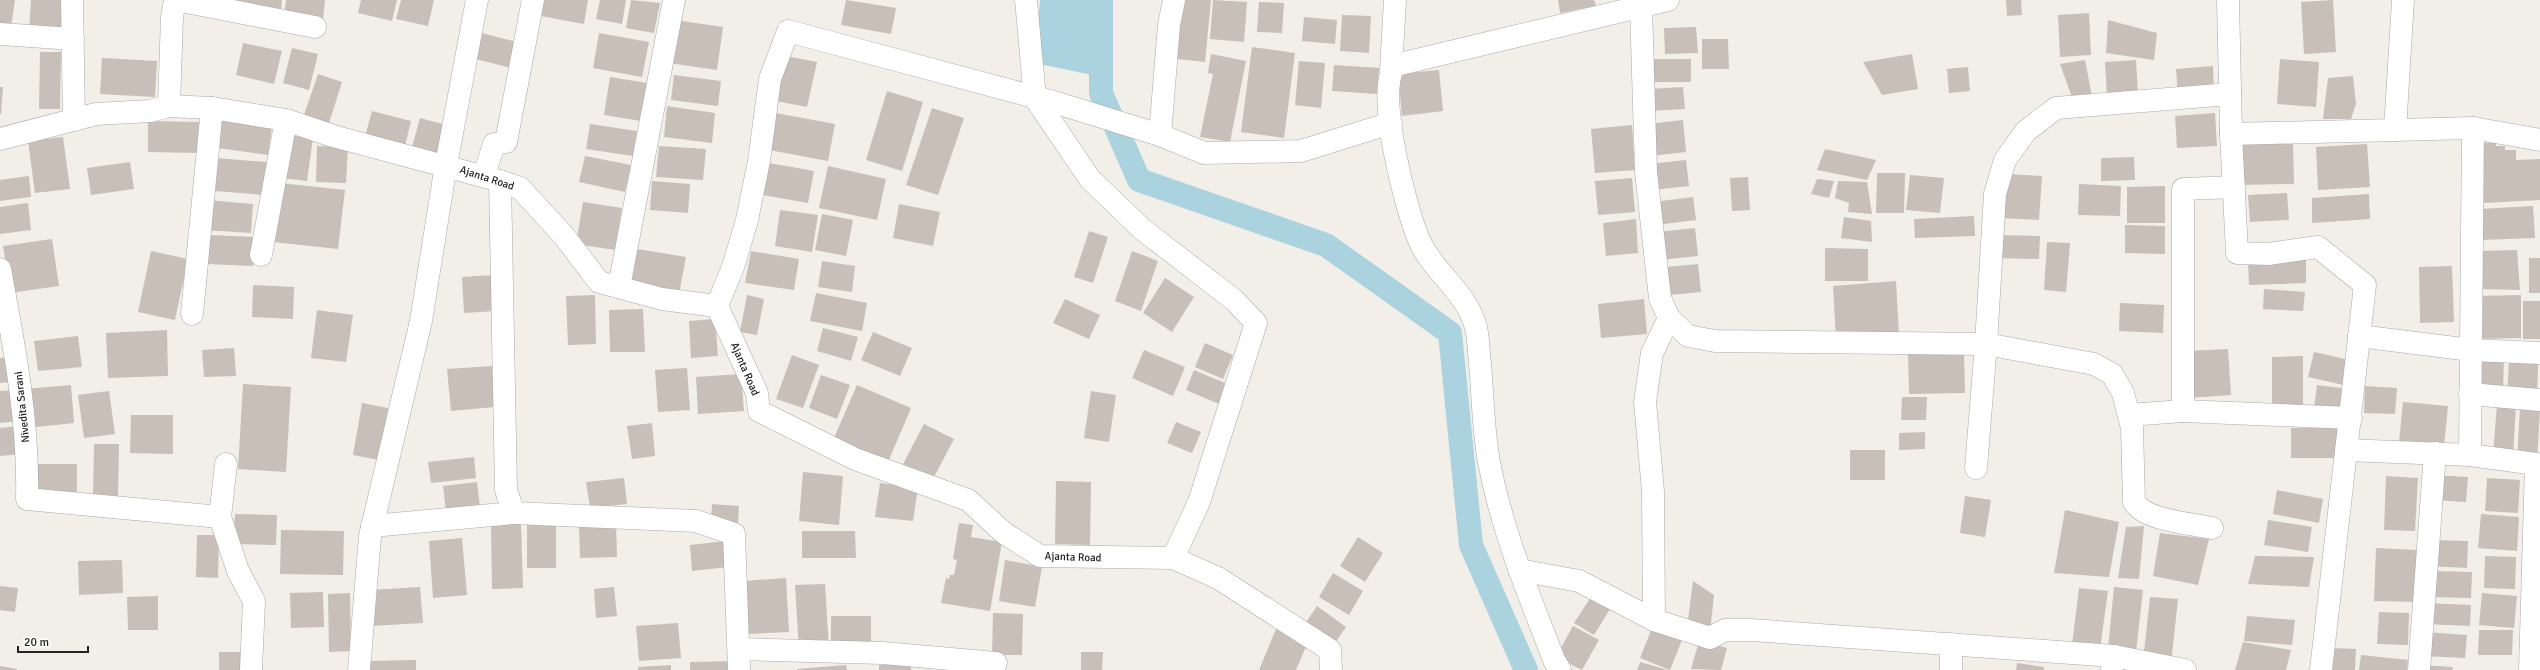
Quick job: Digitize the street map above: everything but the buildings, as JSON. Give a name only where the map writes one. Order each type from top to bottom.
[{"type":"street","points":[[72,0],[74,120]]},
{"type":"street","points":[[0,139],[96,114],[150,112],[169,106],[172,17],[176,0],[315,27]]},
{"type":"street","points":[[360,670],[372,526],[421,321],[446,165],[477,0]]},
{"type":"street","points":[[514,512],[506,490],[492,178],[494,144],[506,142],[533,0]]},
{"type":"street","points":[[619,288],[674,0]]},
{"type":"street","points":[[1026,0],[1035,98],[1090,179],[1142,229],[1234,300],[1256,323],[1199,502],[1173,558]]},
{"type":"street","points":[[1160,135],[1169,25],[1174,0]]},
{"type":"street","points":[[1395,0],[1391,70],[1388,92],[1390,123],[1397,167],[1408,212],[1420,242],[1429,259],[1463,301],[1475,326],[1489,459],[1505,529],[1519,570],[1554,660],[1560,670]]},
{"type":"street","points":[[1391,70],[1396,65],[1613,6],[1641,6],[1668,0]]},
{"type":"street","points":[[2228,0],[2231,134],[2237,253],[2268,254],[2318,247],[2365,285],[2321,670]]},
{"type":"street","points":[[2395,130],[2403,0]]},
{"type":"street","points":[[1641,6],[1648,195],[1660,298],[1670,318],[1688,336],[1714,341],[1986,344],[2094,364],[2112,374],[2124,393],[2132,428],[2134,502],[2138,508],[2148,514],[2212,528]]},
{"type":"street","points":[[717,306],[733,267],[747,220],[760,161],[770,79],[788,31],[1057,104],[1160,135],[1204,153],[1301,151],[1390,123]]},
{"type":"street","points":[[0,34],[73,39]]},
{"type":"street","points":[[1976,468],[1986,344],[1995,194],[2005,160],[2026,131],[2056,108],[2230,94]]},
{"type":"street","name":"Ajanta Road","points":[[169,106],[212,108],[286,120],[333,136],[446,165],[492,178],[520,188],[564,236],[599,282],[662,299],[717,306],[757,393],[760,411],[855,459],[968,500],[1004,533],[1040,556],[1173,558],[1218,578],[1330,650],[1331,670]]},
{"type":"street","points":[[192,314],[212,108]]},
{"type":"street","points":[[261,255],[286,120]]},
{"type":"street","points":[[2231,134],[2473,128],[2540,140]]},
{"type":"street","points":[[2470,455],[2473,128]]},
{"type":"street","points":[[2183,411],[2183,189],[2234,187]]},
{"type":"street","name":"Nivedita Sarani","points":[[0,269],[18,370],[28,466],[27,499],[74,505],[128,507],[220,517]]},
{"type":"street","points":[[1654,620],[1653,491],[1645,402],[1652,353],[1670,318]]},
{"type":"street","points":[[2359,336],[2471,350],[2540,353]]},
{"type":"street","points":[[2470,394],[2540,400]]},
{"type":"street","points":[[2129,415],[2183,411],[2351,418]]},
{"type":"street","points":[[2346,450],[2470,455],[2536,464],[2537,536],[2530,670]]},
{"type":"street","points":[[2420,670],[2435,453]]},
{"type":"street","points":[[226,464],[220,517],[238,572],[254,601],[250,670]]},
{"type":"street","points":[[372,526],[514,512],[696,521],[734,534],[739,660],[883,653],[996,663]]},
{"type":"street","points":[[1519,570],[1579,581],[1654,620],[1710,638],[1725,630],[1751,630],[1951,644],[2185,670]]},
{"type":"street","points":[[1951,644],[1951,670]]},
{"type":"water","points":[[1040,0],[1103,0],[1102,77],[1035,63]]},
{"type":"waterway","points":[[1101,0],[1101,93],[1139,180],[1326,245],[1450,333],[1471,545],[1526,670]]}]
